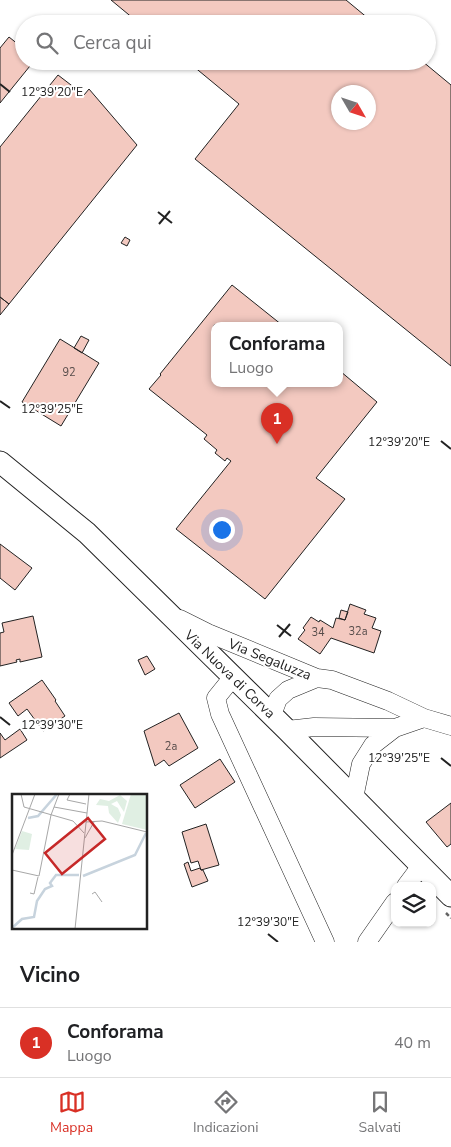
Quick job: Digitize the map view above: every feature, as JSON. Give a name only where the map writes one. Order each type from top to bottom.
[{"type":"main road","name":"Via Nuova di Corva","points":[[0,462],[87,533],[280,723],[451,896]]},
{"type":"street","name":"Via Segaluzza","points":[[168,614],[208,633],[317,678],[332,680],[388,701],[424,718],[451,726]]},
{"type":"street","points":[[233,677],[216,698],[220,714],[325,942]]},
{"type":"street","name":"Via Segaluzza","points":[[280,723],[278,699],[288,690],[317,678]]},
{"type":"street","points":[[354,798],[361,764],[373,745],[395,728],[424,718]]},
{"type":"street","points":[[280,723],[314,727],[395,728]]},
{"type":"street","points":[[409,882],[421,866]]},
{"type":"street","points":[[367,942],[391,908]]},
{"type":"building","points":[[111,0],[346,0],[364,15],[129,15]]},
{"type":"building","points":[[9,37],[15,42],[15,70],[27,70],[0,103],[0,48]]},
{"type":"building","points":[[198,70],[433,70],[451,85],[451,366],[195,159],[239,104]]},
{"type":"building","points":[[58,75],[84,95],[89,89],[137,145],[9,304],[0,297],[0,147]]},
{"type":"building","points":[[125,237],[130,240],[127,246],[121,243]]},
{"type":"building","points":[[232,285],[278,322],[211,322],[211,387],[343,387],[343,374],[377,402],[316,478],[345,499],[265,599],[176,529],[231,461],[227,458],[225,461],[215,453],[217,450],[204,439],[207,435],[149,389]]},
{"type":"building","points":[[0,297],[9,304],[0,315]]},
{"type":"building","points":[[81,336],[89,340],[82,353],[74,348]]},
{"type":"building","points":[[60,339],[99,363],[61,426],[22,402]]},
{"type":"building","points":[[0,544],[32,568],[15,590],[0,578]]},
{"type":"building","points":[[350,604],[366,610],[364,614],[376,618],[372,628],[381,631],[374,653],[331,638],[320,654],[298,639],[311,617],[333,628],[336,618],[345,620]]},
{"type":"building","points":[[341,610],[348,612],[345,620],[339,618]]},
{"type":"building","points":[[33,616],[42,657],[20,662],[20,659],[16,660],[17,662],[0,666],[0,633],[4,632],[2,623]]},
{"type":"building","points":[[147,656],[155,669],[145,675],[138,660]]},
{"type":"building","points":[[42,680],[65,716],[43,731],[27,709],[18,716],[9,703]]},
{"type":"building","points":[[179,713],[198,748],[169,766],[164,760],[155,766],[144,731]]},
{"type":"building","points":[[20,729],[27,740],[0,758],[0,733],[5,740]]},
{"type":"building","points":[[220,759],[235,782],[195,808],[180,785]]},
{"type":"building","points":[[451,803],[451,844],[447,847],[426,822]]},
{"type":"building","points":[[206,824],[219,865],[201,870],[198,861],[191,863],[182,832]]},
{"type":"building","points":[[188,862],[191,871],[200,868],[203,870],[208,881],[192,887],[184,864]]},
{"type":"place","name":"Conforama","points":[[277,444]]}]
